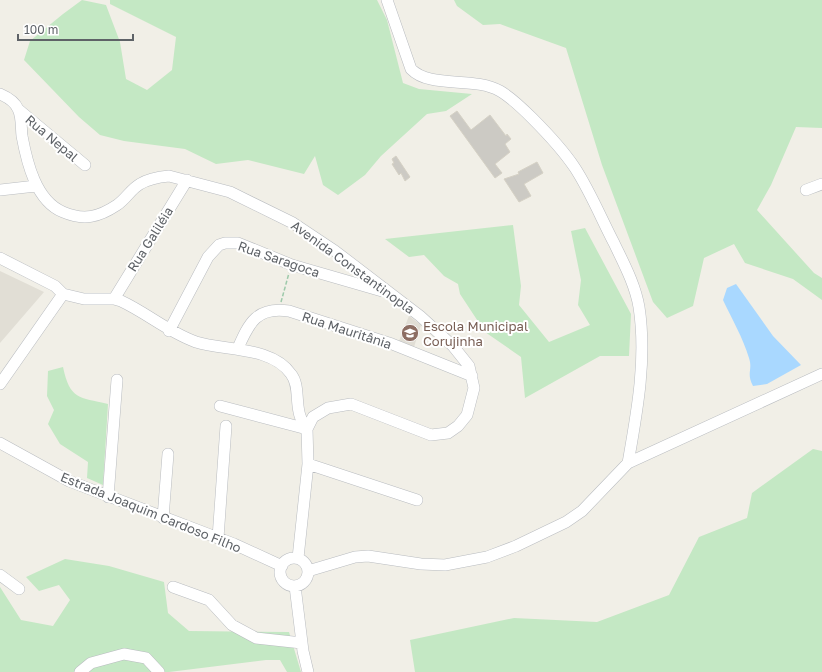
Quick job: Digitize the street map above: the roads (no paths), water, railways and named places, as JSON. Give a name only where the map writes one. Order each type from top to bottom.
[{"type":"street","points":[[386,0],[411,70],[416,76],[426,79],[488,85],[500,91],[518,104],[557,145],[575,168],[588,191],[632,283],[639,307],[642,342],[641,375],[628,463]]},
{"type":"street","points":[[0,94],[15,104],[19,110]]},
{"type":"street","name":"Rua Nepal","points":[[19,110],[85,166]]},
{"type":"street","name":"Avenida Constantinopla","points":[[19,110],[22,137],[36,186],[49,204],[63,212],[82,218],[92,216],[117,205],[139,185],[154,178],[169,176],[230,192],[293,223],[335,251],[420,316],[453,346],[469,366],[474,388],[467,415],[458,426],[448,433],[432,434],[351,404],[328,408],[317,413],[306,429]]},
{"type":"street","name":"Rua Galiléia","points":[[114,299],[187,180]]},
{"type":"street","points":[[806,190],[822,184]]},
{"type":"street","points":[[0,190],[36,186]]},
{"type":"street","name":"Rua Saragoca","points":[[169,331],[208,256],[219,245],[225,243],[238,243],[292,266],[388,293]]},
{"type":"street","points":[[0,258],[56,286],[63,294],[84,299],[114,299],[129,305],[169,331],[206,344],[238,348],[277,360],[292,374],[296,388],[299,413],[306,429],[308,464],[298,558]]},
{"type":"street","points":[[0,384],[63,294]]},
{"type":"street","name":"Rua Mauritânia","points":[[238,348],[247,328],[256,317],[268,311],[278,309],[289,311],[392,344],[472,376]]},
{"type":"street","points":[[308,571],[355,557],[368,556],[421,564],[445,565],[487,557],[516,546],[566,522],[595,499],[628,463],[822,374]]},
{"type":"street","points":[[108,497],[117,380]]},
{"type":"street","points":[[220,406],[306,429]]},
{"type":"street","points":[[218,538],[226,426]]},
{"type":"street","name":"Estrada Joaquim Cardoso Filho","points":[[0,443],[47,470],[108,497],[218,538],[282,566]]},
{"type":"street","points":[[163,518],[168,454]]},
{"type":"street","points":[[308,464],[417,500]]},
{"type":"street","points":[[298,558],[304,562],[308,571],[305,580],[295,586],[287,584],[282,579],[280,572],[286,560],[298,558]]},
{"type":"street","points":[[0,575],[19,589]]},
{"type":"street","points":[[295,586],[302,643],[308,672]]},
{"type":"street","points":[[173,587],[209,600],[232,625],[256,638],[302,643]]},
{"type":"street","points":[[80,672],[91,663],[124,654],[146,658],[159,672]]},
{"type":"water","points":[[736,284],[773,336],[801,365],[767,384],[753,386],[750,378],[750,362],[747,351],[723,300],[727,288]]},
{"type":"place","name":"Escola Municipal Corujinha","points":[[410,333]]}]
